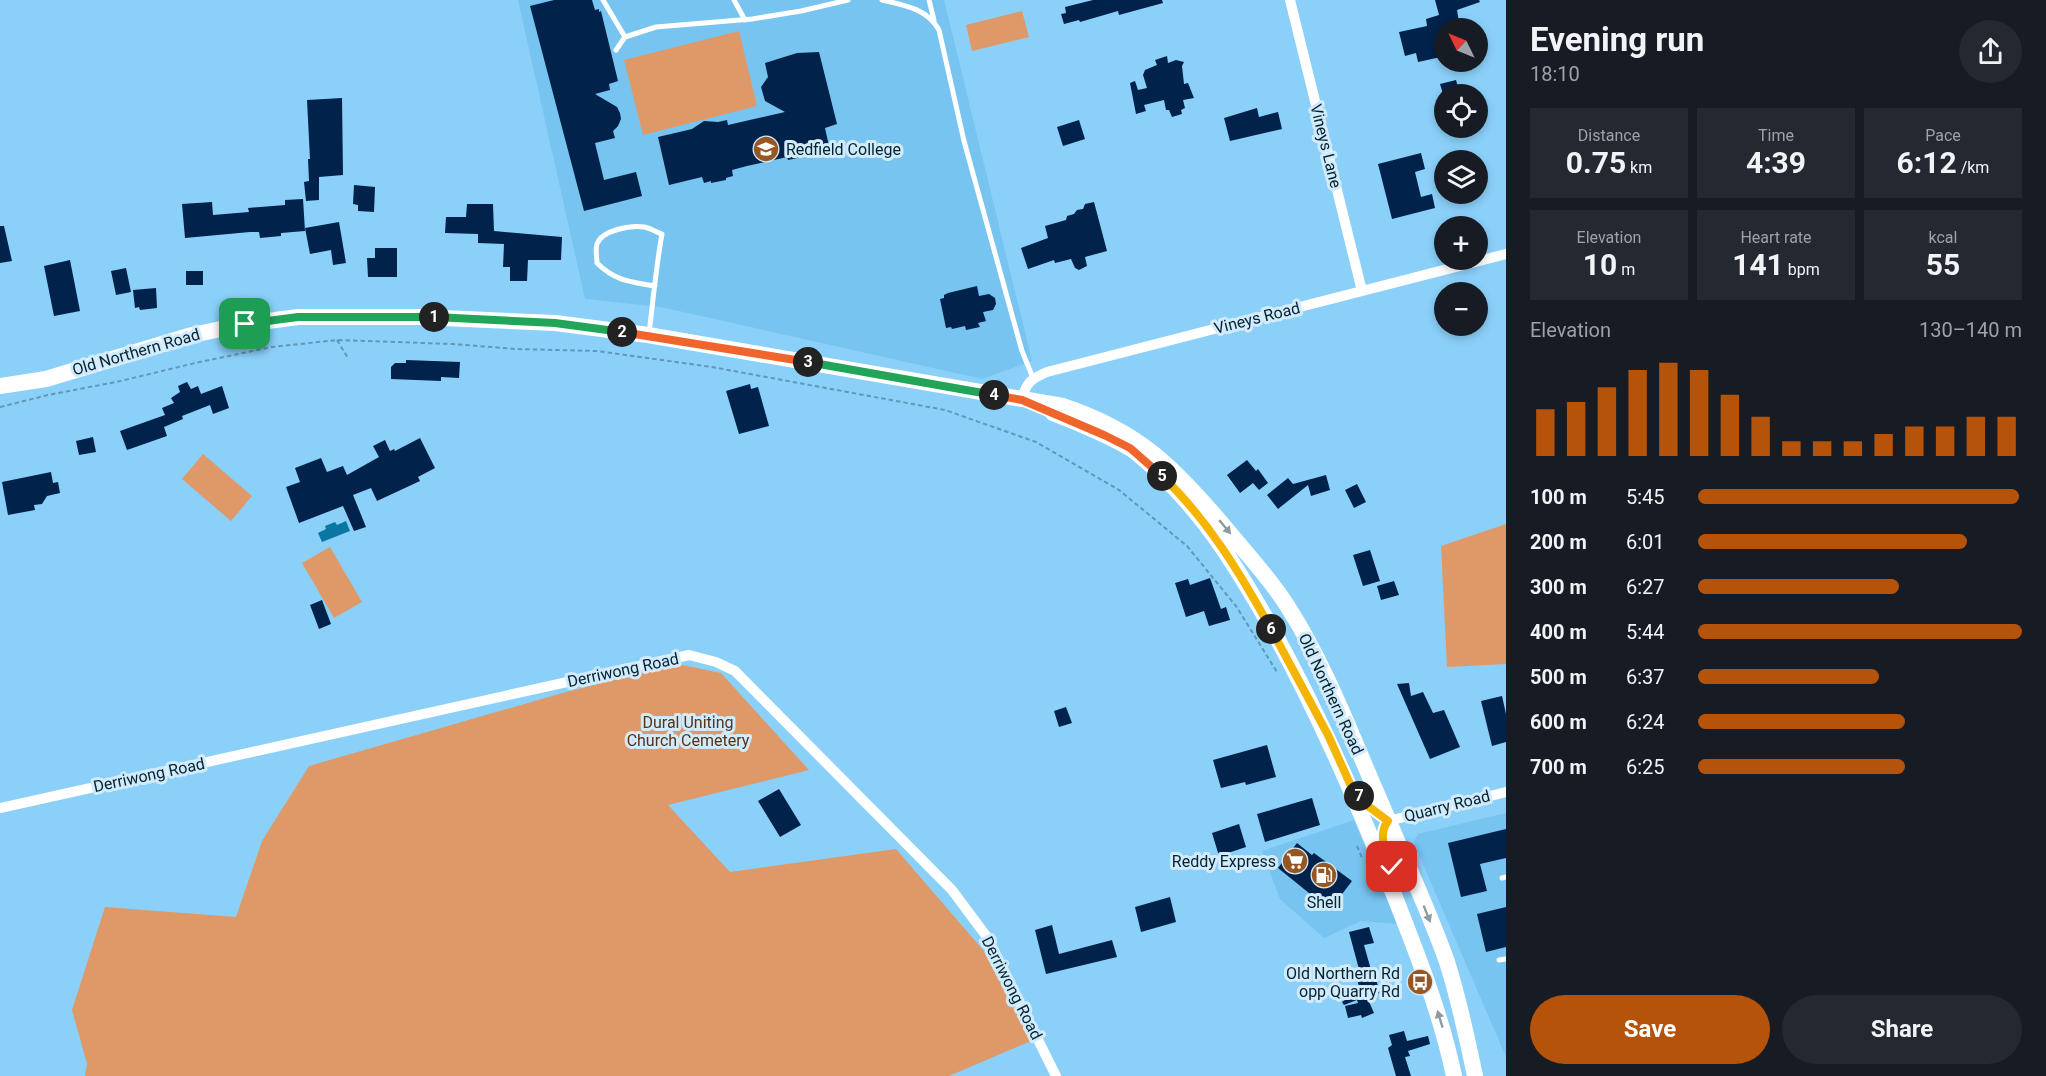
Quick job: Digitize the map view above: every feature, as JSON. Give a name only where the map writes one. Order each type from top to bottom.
[{"type":"main road","name":"Old Northern Road","points":[[0,386],[46,379],[192,335],[245,324],[298,317],[421,316],[533,322],[648,336],[843,367],[1063,406],[1104,421],[1130,435],[1163,460],[1202,501],[1287,605],[1306,638],[1337,700],[1447,963],[1475,1076]]},
{"type":"main road","name":"Old Northern Road","points":[[1022,400],[1130,448],[1190,505],[1226,551],[1264,615],[1318,716],[1351,786],[1433,997],[1454,1076]]},
{"type":"main road","points":[[1351,786],[1368,806],[1388,821],[1382,837],[1392,867],[1392,889]]},
{"type":"street","name":"Vineys Lane","points":[[1290,0],[1362,291]]},
{"type":"street","name":"Vineys Road","points":[[1033,378],[1084,362],[1506,254]]},
{"type":"street","points":[[1022,400],[1025,387],[1033,378]]},
{"type":"street","name":"Derriwong Road","points":[[0,808],[689,655],[707,659],[735,671],[952,890],[987,937],[1056,1076]]},
{"type":"street","name":"Quarry Road","points":[[1388,821],[1506,792]]},
{"type":"lane","points":[[603,0],[625,37]]},
{"type":"lane","points":[[734,0],[745,20]]},
{"type":"lane","points":[[616,50],[625,37],[656,27],[745,20],[801,11],[848,0]]},
{"type":"lane","points":[[882,0],[922,12],[934,20]]},
{"type":"lane","points":[[929,0],[939,30],[964,141],[1022,351],[1033,378]]},
{"type":"lane","points":[[648,336],[655,286],[662,234],[647,227],[638,226],[611,232],[600,239],[597,245],[597,263],[606,273],[622,281],[655,286]]},
{"type":"lane","points":[[1499,960],[1506,959]]},
{"type":"path","points":[[337,340],[348,358]]},
{"type":"path","points":[[0,407],[272,347],[337,340],[597,351],[712,367],[945,410],[1036,442],[1119,490],[1187,546],[1236,606],[1279,674]]},
{"type":"path","points":[[1355,838],[1364,862]]},
{"type":"shaded area","name":"Redfield College","points":[[518,0],[944,0],[1032,361],[982,379],[661,307],[585,299]]},
{"type":"shaded area","points":[[346,521],[350,531],[322,542],[318,533],[326,529],[325,526],[335,522],[337,525]]},
{"type":"shaded area","points":[[1506,813],[1506,1057],[1414,841],[1418,834]]},
{"type":"shaded area","name":"Shell","points":[[1354,820],[1397,924],[1361,921],[1324,938],[1280,899],[1262,851]]},
{"type":"green space","points":[[1022,11],[1029,37],[972,51],[966,25]]},
{"type":"green space","points":[[739,31],[757,106],[643,135],[624,60]]},
{"type":"green space","points":[[203,454],[252,496],[231,521],[182,479]]},
{"type":"green space","points":[[1506,524],[1506,664],[1447,667],[1441,546]]},
{"type":"green space","points":[[330,547],[362,602],[334,618],[302,563]]},
{"type":"green space","name":"Dural Uniting Church Cemetery","points":[[678,664],[721,673],[809,770],[668,805],[730,872],[896,849],[983,950],[1031,1041],[949,1076],[85,1076],[87,1064],[72,1010],[105,907],[236,917],[262,841],[309,766],[566,692]]},
{"type":"building","points":[[554,0],[592,0],[595,10],[601,11],[618,81],[609,84],[610,90],[595,94],[617,107],[621,119],[613,131],[615,138],[595,143],[604,180],[636,172],[642,196],[584,211],[530,6]]},
{"type":"building","points":[[1093,0],[1162,0],[1163,3],[1119,15],[1118,11],[1080,22],[1079,20],[1064,24],[1061,14],[1066,13],[1065,7]]},
{"type":"building","points":[[1435,0],[1479,0],[1480,2],[1457,10],[1458,18],[1434,18],[1434,59],[1418,62],[1416,53],[1405,56],[1399,32],[1427,26],[1426,19],[1439,15]]},
{"type":"building","points":[[819,52],[837,124],[825,128],[831,155],[819,158],[819,155],[811,157],[811,155],[788,160],[787,157],[732,170],[733,176],[726,180],[704,183],[702,177],[669,185],[658,137],[692,129],[704,121],[727,120],[728,125],[785,112],[765,101],[761,87],[768,77],[765,63],[797,53]]},
{"type":"building","points":[[1167,56],[1168,63],[1176,60],[1184,62],[1182,66],[1184,84],[1188,83],[1194,98],[1183,100],[1185,108],[1181,110],[1182,114],[1172,117],[1169,110],[1166,110],[1164,100],[1144,105],[1146,111],[1136,114],[1130,83],[1135,81],[1138,90],[1147,88],[1143,75],[1145,70],[1157,65],[1155,60]]},
{"type":"building","points":[[1456,80],[1457,84],[1440,84]]},
{"type":"building","points":[[342,98],[343,175],[319,177],[319,200],[306,201],[304,182],[309,181],[308,159],[310,159],[307,100]]},
{"type":"building","points":[[1257,108],[1259,117],[1278,112],[1282,129],[1230,141],[1224,118]]},
{"type":"building","points":[[1079,120],[1085,139],[1063,146],[1057,127]]},
{"type":"building","points":[[1421,153],[1425,169],[1415,172],[1421,197],[1432,194],[1435,208],[1392,219],[1378,164]]},
{"type":"building","points":[[354,185],[375,187],[374,212],[358,211],[358,205],[353,204]]},
{"type":"building","points":[[303,199],[305,231],[260,238],[259,232],[250,232],[185,238],[182,204],[212,202],[213,215],[249,212],[248,208],[285,205],[285,200]]},
{"type":"building","points":[[1094,202],[1107,251],[1085,257],[1087,266],[1079,270],[1075,268],[1071,259],[1055,263],[1054,260],[1028,269],[1021,248],[1048,238],[1045,226],[1066,220],[1067,216],[1083,209],[1085,204]]},
{"type":"building","points":[[467,204],[493,204],[494,231],[562,237],[561,260],[528,260],[527,281],[510,281],[510,267],[503,267],[504,244],[478,243],[478,234],[445,233],[446,217],[466,217]]},
{"type":"building","points":[[339,222],[346,263],[333,265],[331,250],[310,254],[305,228]]},
{"type":"building","points":[[0,226],[4,226],[12,261],[0,263]]},
{"type":"building","points":[[375,248],[397,248],[397,277],[368,277],[367,258],[375,258]]},
{"type":"building","points":[[70,260],[80,311],[54,316],[44,266]]},
{"type":"building","points":[[126,268],[131,292],[116,295],[111,271]]},
{"type":"building","points":[[186,271],[203,271],[203,285],[186,285]]},
{"type":"building","points":[[977,286],[979,296],[989,294],[995,298],[996,304],[993,310],[983,312],[986,321],[978,323],[980,327],[966,330],[965,326],[946,328],[940,299],[948,293]]},
{"type":"building","points":[[156,288],[157,308],[140,310],[139,307],[135,308],[133,290]]},
{"type":"building","points":[[406,360],[460,362],[459,378],[441,377],[441,381],[391,379],[391,367],[395,363],[406,363]]},
{"type":"building","points":[[187,382],[191,389],[198,386],[201,394],[222,386],[229,408],[213,414],[210,405],[182,416],[183,419],[164,427],[167,436],[127,450],[120,431],[165,415],[162,408],[174,403],[171,398],[180,392],[178,386]]},
{"type":"building","points":[[750,384],[751,389],[758,387],[769,426],[739,434],[726,391]]},
{"type":"building","points":[[93,437],[96,452],[79,455],[76,441]]},
{"type":"building","points":[[420,438],[435,468],[418,477],[420,481],[377,501],[371,488],[353,495],[366,527],[354,531],[343,506],[299,523],[286,487],[300,482],[295,468],[321,458],[327,472],[343,466],[347,475],[379,457],[373,446],[385,440],[390,451],[394,449],[395,451]]},
{"type":"building","points":[[1247,460],[1256,471],[1258,469],[1268,483],[1259,490],[1253,483],[1240,493],[1227,475]]},
{"type":"building","points":[[51,472],[53,483],[58,482],[60,493],[47,496],[42,504],[34,505],[35,510],[8,515],[2,482]]},
{"type":"building","points":[[1326,475],[1330,490],[1311,496],[1308,485],[1278,509],[1267,495],[1288,478],[1293,484]]},
{"type":"building","points":[[1357,484],[1366,502],[1354,508],[1345,490]]},
{"type":"building","points":[[1370,550],[1380,581],[1363,586],[1353,555]]},
{"type":"building","points":[[1210,578],[1221,609],[1226,607],[1230,620],[1209,626],[1204,611],[1186,617],[1175,583],[1188,579],[1190,585]]},
{"type":"building","points":[[1394,581],[1399,595],[1381,600],[1377,586]]},
{"type":"building","points":[[322,600],[331,624],[319,629],[310,605]]},
{"type":"building","points":[[1409,683],[1411,696],[1423,692],[1433,713],[1444,710],[1460,747],[1430,759],[1397,684]]},
{"type":"building","points":[[1502,696],[1506,714],[1506,742],[1492,746],[1481,701]]},
{"type":"building","points":[[1066,707],[1072,723],[1059,727],[1054,711]]},
{"type":"building","points":[[1267,745],[1276,777],[1246,785],[1245,782],[1221,788],[1213,760]]},
{"type":"building","points":[[779,789],[801,825],[780,837],[758,801]]},
{"type":"building","points":[[1312,798],[1320,825],[1265,842],[1257,814]]},
{"type":"building","points":[[1239,824],[1246,847],[1219,856],[1212,833]]},
{"type":"building","points":[[1506,829],[1506,858],[1480,864],[1487,891],[1461,897],[1448,843]]},
{"type":"building","points":[[1297,843],[1352,881],[1330,910],[1278,868]]},
{"type":"building","points":[[1170,897],[1176,922],[1141,932],[1135,907]]},
{"type":"building","points":[[1506,907],[1506,947],[1486,952],[1477,914]]},
{"type":"building","points":[[1052,925],[1059,954],[1112,940],[1117,957],[1046,974],[1035,930]]},
{"type":"building","points":[[1369,927],[1374,943],[1364,945],[1380,993],[1367,997],[1374,1013],[1362,1018],[1361,1015],[1348,1018],[1345,1006],[1358,1003],[1357,1000],[1344,1005],[1342,1002],[1360,990],[1357,979],[1360,978],[1360,973],[1349,932]]},
{"type":"building","points":[[1404,1031],[1407,1041],[1428,1036],[1430,1044],[1408,1051],[1410,1056],[1405,1057],[1411,1076],[1396,1076],[1388,1048],[1392,1045],[1389,1035]]},
{"type":"place","name":"Redfield College","points":[[766,149]]},
{"type":"place","name":"Reddy Express","points":[[1295,861]]},
{"type":"place","name":"Shell","points":[[1324,875]]},
{"type":"place","name":"Old Northern Rd opp Quarry Rd","points":[[1420,982]]},
{"type":"route","points":[[245,324],[298,317],[357,316],[421,316],[555,323],[843,367],[1022,400],[1104,435],[1130,448],[1163,477],[1190,505],[1226,551],[1291,663],[1351,786],[1368,806],[1388,821],[1383,829],[1382,837],[1392,867]]}]
